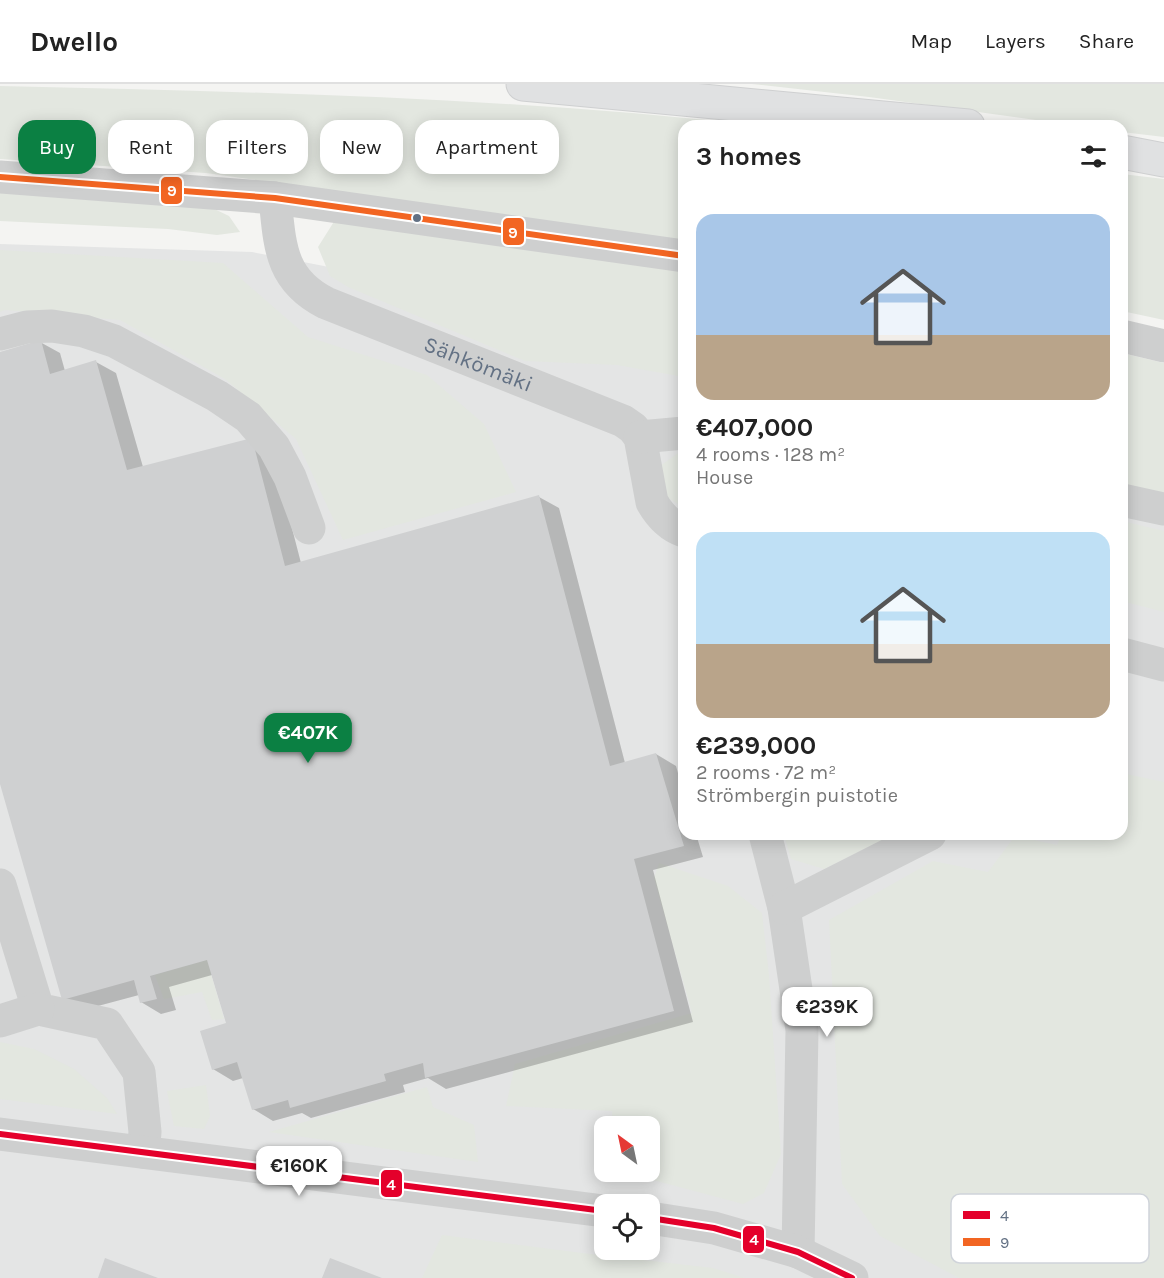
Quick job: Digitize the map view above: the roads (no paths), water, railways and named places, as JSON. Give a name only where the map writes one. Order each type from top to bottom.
[{"type":"highway","points":[[523,84],[904,120]]},
{"type":"highway","points":[[1128,153],[1164,160]]},
{"type":"street","points":[[0,177],[275,198],[678,255]]},
{"type":"street","name":"Sähkömäki","points":[[275,198],[280,243],[285,262],[296,280],[310,295],[623,421],[640,437]]},
{"type":"street","points":[[0,334],[27,327],[52,326],[84,331],[114,341],[218,396],[248,417],[274,447],[290,477],[309,528]]},
{"type":"street","points":[[1128,337],[1164,346]]},
{"type":"street","points":[[678,434],[640,437],[652,502],[665,520],[678,529]]},
{"type":"street","points":[[1128,501],[1164,509]]},
{"type":"street","points":[[1128,656],[1164,665]]},
{"type":"street","points":[[767,840],[784,908],[802,1030],[798,1252]]},
{"type":"street","points":[[784,908],[918,840]]},
{"type":"street","points":[[0,885],[38,1010]]},
{"type":"street","points":[[0,1022],[38,1010],[107,1024],[139,1072],[145,1132],[143,1152]]},
{"type":"street","points":[[0,1134],[594,1210]]},
{"type":"street","points":[[660,1220],[714,1228],[798,1252],[852,1278]]}]
